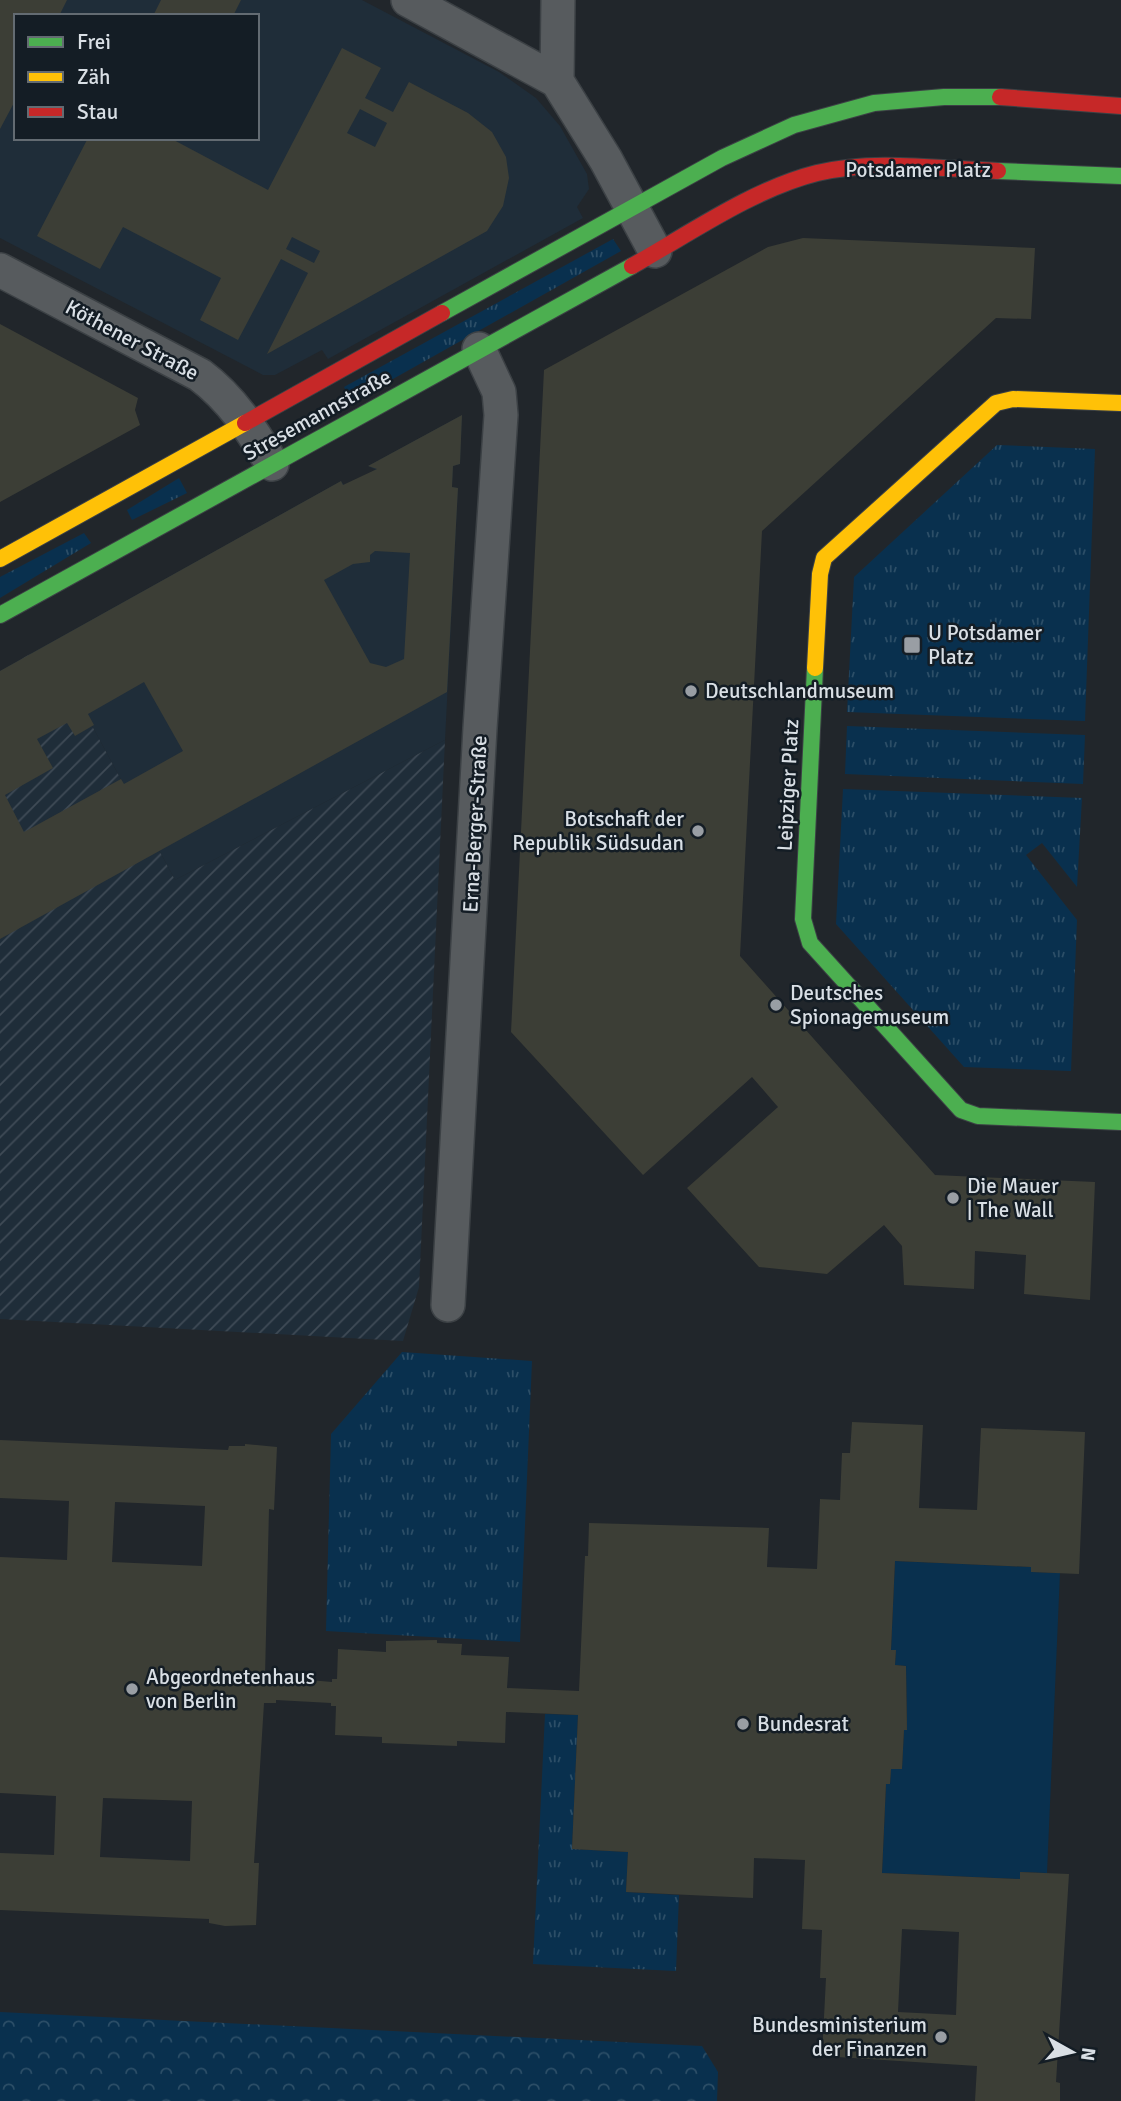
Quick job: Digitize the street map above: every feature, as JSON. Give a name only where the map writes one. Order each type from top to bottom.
[{"type":"main road","points":[[632,209],[767,136],[816,117],[866,104],[929,97],[1050,100],[1121,106]]},
{"type":"main road","name":"Potsdamer Platz","points":[[655,251],[777,186],[841,169],[892,166],[1121,176]]},
{"type":"main road","name":"Stresemannstraße","points":[[0,559],[100,511],[247,423],[632,209]]},
{"type":"main road","name":"Stresemannstraße","points":[[0,615],[118,543],[272,464],[655,251]]},
{"type":"main road","name":"Leipziger Platz","points":[[1121,402],[1013,399],[996,402],[824,558],[820,574],[803,919],[810,943],[961,1110],[978,1116],[1121,1122]]},
{"type":"street","points":[[408,0],[557,81]]},
{"type":"street","points":[[558,0],[557,81],[655,251]]},
{"type":"street","name":"Köthener Straße","points":[[0,270],[200,375],[220,390],[247,423],[272,464]]},
{"type":"street","name":"Erna-Berger-Straße","points":[[448,1305],[480,728],[501,415],[499,392],[479,349]]},
{"type":"shaded area","points":[[0,0],[362,0],[499,72],[536,98],[560,126],[587,174],[589,189],[577,207],[583,218],[328,359],[322,350],[275,375],[263,375],[0,238]]},
{"type":"shaded area","points":[[462,415],[460,464],[453,466],[452,487],[458,488],[445,740],[175,880],[48,644],[341,481],[344,485],[376,470],[368,466]]},
{"type":"shaded area","points":[[48,644],[175,880],[445,740],[419,1287],[403,1341],[0,1319],[0,671]]},
{"type":"green space","points":[[613,239],[621,251],[352,402],[344,387]]},
{"type":"green space","points":[[997,445],[1095,449],[1085,721],[847,712],[854,577]]},
{"type":"green space","points":[[179,478],[187,493],[132,520],[127,510]]},
{"type":"green space","points":[[84,533],[91,543],[0,598],[0,577]]},
{"type":"green space","points":[[847,726],[1085,735],[1083,784],[845,774]]},
{"type":"green space","points":[[843,789],[1082,798],[1077,887],[1042,843],[1026,855],[1077,920],[1071,1071],[964,1067],[836,924]]},
{"type":"green space","points":[[402,1352],[532,1361],[520,1642],[326,1631],[331,1434]]},
{"type":"green space","points":[[895,1561],[1031,1567],[1032,1572],[1060,1573],[1047,1873],[1021,1872],[1020,1879],[882,1873],[886,1784],[890,1784],[891,1769],[902,1768],[904,1730],[907,1729],[906,1666],[895,1665],[896,1651],[891,1650]]},
{"type":"green space","points":[[545,1714],[578,1715],[572,1849],[628,1852],[626,1892],[679,1895],[676,1971],[533,1964]]},
{"type":"green space","points":[[0,2012],[702,2046],[718,2072],[717,2101],[0,2101]]},
{"type":"building","points":[[0,0],[67,0],[60,14],[14,14],[14,103],[0,129]]},
{"type":"building","points":[[161,0],[241,0],[234,14],[154,14]]},
{"type":"building","points":[[342,48],[381,68],[365,98],[393,112],[409,82],[468,113],[492,132],[506,157],[509,178],[503,206],[487,231],[267,354],[308,273],[281,259],[238,340],[200,320],[221,278],[123,227],[100,269],[37,236],[87,140],[174,140],[268,190]],"holes":[[[360,109],[387,123],[375,147],[347,133]],[[292,237],[320,251],[314,263],[286,249]]]},
{"type":"building","points":[[803,238],[1035,248],[1031,319],[996,318],[762,531],[740,956],[935,1175],[1095,1182],[1090,1300],[1024,1294],[1026,1255],[975,1251],[974,1289],[904,1285],[902,1246],[884,1225],[827,1274],[759,1267],[687,1188],[778,1107],[752,1077],[643,1175],[511,1032],[544,370],[768,247]]},
{"type":"building","points":[[0,324],[138,398],[135,410],[140,425],[0,502]]},
{"type":"building","points":[[462,415],[460,464],[453,466],[452,487],[458,488],[447,692],[0,939],[0,671],[341,481],[343,485],[377,469],[368,466]],"holes":[[[375,551],[410,553],[404,659],[386,667],[370,663],[324,580],[353,564],[370,562],[370,555]],[[144,682],[183,751],[124,784],[121,779],[24,832],[5,795],[53,768],[37,739],[67,723],[75,736],[94,725],[88,714]]]},
{"type":"building","points":[[852,1422],[923,1425],[919,1508],[977,1510],[981,1428],[1085,1432],[1079,1574],[1031,1572],[1031,1567],[895,1561],[891,1650],[896,1650],[895,1665],[906,1666],[907,1730],[904,1730],[902,1769],[891,1769],[890,1784],[886,1784],[882,1873],[1020,1879],[1020,1872],[1069,1874],[1056,2082],[1060,2083],[1060,2101],[975,2101],[977,2066],[822,2056],[826,1978],[820,1978],[822,1930],[802,1929],[805,1860],[754,1858],[753,1898],[626,1892],[628,1852],[572,1849],[578,1715],[506,1712],[505,1743],[457,1741],[457,1746],[382,1743],[382,1737],[335,1735],[336,1706],[331,1706],[331,1703],[276,1700],[276,1703],[264,1703],[254,1863],[259,1863],[256,1925],[225,1926],[209,1923],[209,1919],[0,1910],[0,1853],[54,1855],[56,1796],[0,1793],[0,1557],[67,1560],[69,1501],[0,1498],[0,1440],[228,1450],[229,1446],[245,1444],[277,1447],[274,1510],[269,1509],[265,1676],[332,1682],[332,1679],[337,1679],[338,1649],[386,1652],[386,1641],[437,1640],[437,1643],[462,1644],[461,1655],[509,1657],[507,1688],[579,1691],[589,1523],[769,1528],[767,1567],[817,1569],[820,1499],[840,1500],[842,1453],[850,1453]],"holes":[[[115,1502],[205,1506],[202,1566],[112,1562]],[[103,1798],[192,1801],[190,1861],[100,1857]],[[902,1929],[959,1932],[956,2015],[898,2012]]]},
{"type":"traffic: fast","points":[[442,313],[722,158],[794,125],[874,103],[944,97],[1000,97]]},
{"type":"traffic: fast","points":[[998,171],[1121,176]]},
{"type":"traffic: fast","points":[[0,615],[632,266]]},
{"type":"traffic: fast","points":[[815,668],[803,919],[810,943],[961,1110],[978,1116],[1121,1122]]},
{"type":"traffic: slow","points":[[815,668],[820,574],[824,558],[996,403],[1013,399],[1121,403]]},
{"type":"traffic: slow","points":[[0,559],[245,423]]},
{"type":"traffic: jam","points":[[1000,97],[1121,106]]},
{"type":"traffic: jam","points":[[632,266],[745,201],[793,180],[817,173],[861,166],[998,171]]},
{"type":"traffic: jam","points":[[245,423],[442,313]]},
{"type":"place","name":"U Potsdamer Platz","points":[[912,645]]},
{"type":"place","name":"Deutschlandmuseum","points":[[691,691]]},
{"type":"place","name":"Botschaft der Republik Südsudan","points":[[698,831]]},
{"type":"place","name":"Deutsches Spionagemuseum","points":[[776,1005]]},
{"type":"place","name":"Die Mauer | The Wall","points":[[953,1198]]},
{"type":"place","name":"Abgeordnetenhaus von Berlin","points":[[132,1689]]},
{"type":"place","name":"Bundesrat","points":[[743,1724]]},
{"type":"place","name":"Bundesministerium der Finanzen","points":[[941,2037]]}]
